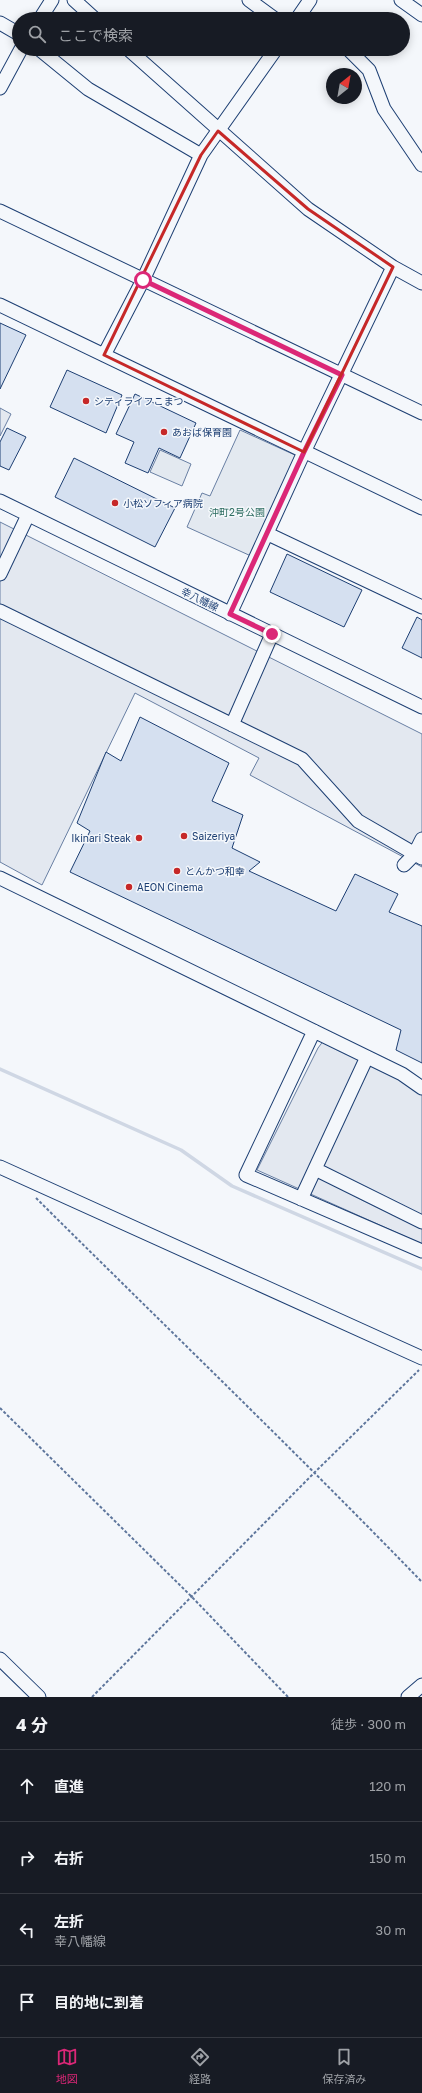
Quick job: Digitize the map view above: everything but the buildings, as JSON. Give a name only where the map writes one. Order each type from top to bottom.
[{"type":"street","points":[[44,12],[52,0]]},
{"type":"street","points":[[74,0],[87,12]]},
{"type":"street","points":[[250,0],[266,12]]},
{"type":"street","points":[[305,12],[310,0]]},
{"type":"street","points":[[401,0],[422,15]]},
{"type":"street","points":[[0,23],[12,30]]},
{"type":"street","points":[[0,88],[17,56]]},
{"type":"street","points":[[48,56],[88,89],[201,155]]},
{"type":"street","points":[[136,56],[218,131],[308,208],[393,267],[422,283]]},
{"type":"street","points":[[104,355],[143,280],[201,155],[271,56]]},
{"type":"street","points":[[355,56],[368,70],[384,109],[422,165]]},
{"type":"street","points":[[0,211],[422,413]]},
{"type":"street","points":[[230,614],[268,534],[304,452],[393,267]]},
{"type":"street","points":[[0,305],[422,508]]},
{"type":"street","name":"幸八幡線","points":[[0,500],[422,707]]},
{"type":"street","points":[[0,574],[28,515]]},
{"type":"street","points":[[268,534],[422,607]]},
{"type":"street","points":[[0,611],[302,759],[358,820],[418,856]]},
{"type":"street","points":[[232,725],[272,634]]},
{"type":"street","points":[[404,865],[418,856],[422,839]]},
{"type":"street","points":[[0,878],[402,1074],[422,1088]]},
{"type":"street","points":[[314,1031],[246,1176],[422,1252]]},
{"type":"street","points":[[301,1199],[367,1057]]},
{"type":"street","points":[[0,1167],[422,1358]]},
{"type":"street","points":[[315,1169],[422,1222]]},
{"type":"street","points":[[0,1659],[39,1697]]},
{"type":"street","points":[[408,1697],[422,1685]]},
{"type":"path","points":[[32,1194],[179,1341],[315,1472],[422,1582]]},
{"type":"path","points":[[92,1697],[315,1472],[422,1367]]},
{"type":"path","points":[[0,1408],[191,1596],[288,1697]]},
{"type":"highlighted area","points":[[218,131],[308,209],[393,267],[304,452],[104,355],[201,155]]},
{"type":"green space","name":"沖町2号公園","points":[[240,430],[297,456],[251,556],[187,527],[202,493],[210,496]]},
{"type":"green space","points":[[160,450],[191,464],[182,486],[150,472]]},
{"type":"shaded area","points":[[0,408],[11,414],[0,436]]},
{"type":"shaded area","points":[[0,522],[422,734],[422,867],[250,775],[259,758],[135,693],[42,885],[0,862]]},
{"type":"shaded area","points":[[324,1040],[422,1089],[422,1244],[257,1170],[318,1048]]},
{"type":"waterway","points":[[0,1069],[181,1150],[232,1186],[422,1269]]},
{"type":"place","name":"シティライフこまつ","points":[[86,401]]},
{"type":"place","name":"あおば保育園","points":[[164,432]]},
{"type":"place","name":"小松ソフィア病院","points":[[115,503]]},
{"type":"place","name":"Saizeriya","points":[[184,836]]},
{"type":"place","name":"Ikinari Steak","points":[[139,838]]},
{"type":"place","name":"とんかつ和幸","points":[[177,871]]},
{"type":"place","name":"AEON Cinema","points":[[129,887]]},
{"type":"route","points":[[143,280],[342,375],[304,452],[268,534],[230,614],[272,634]]}]
